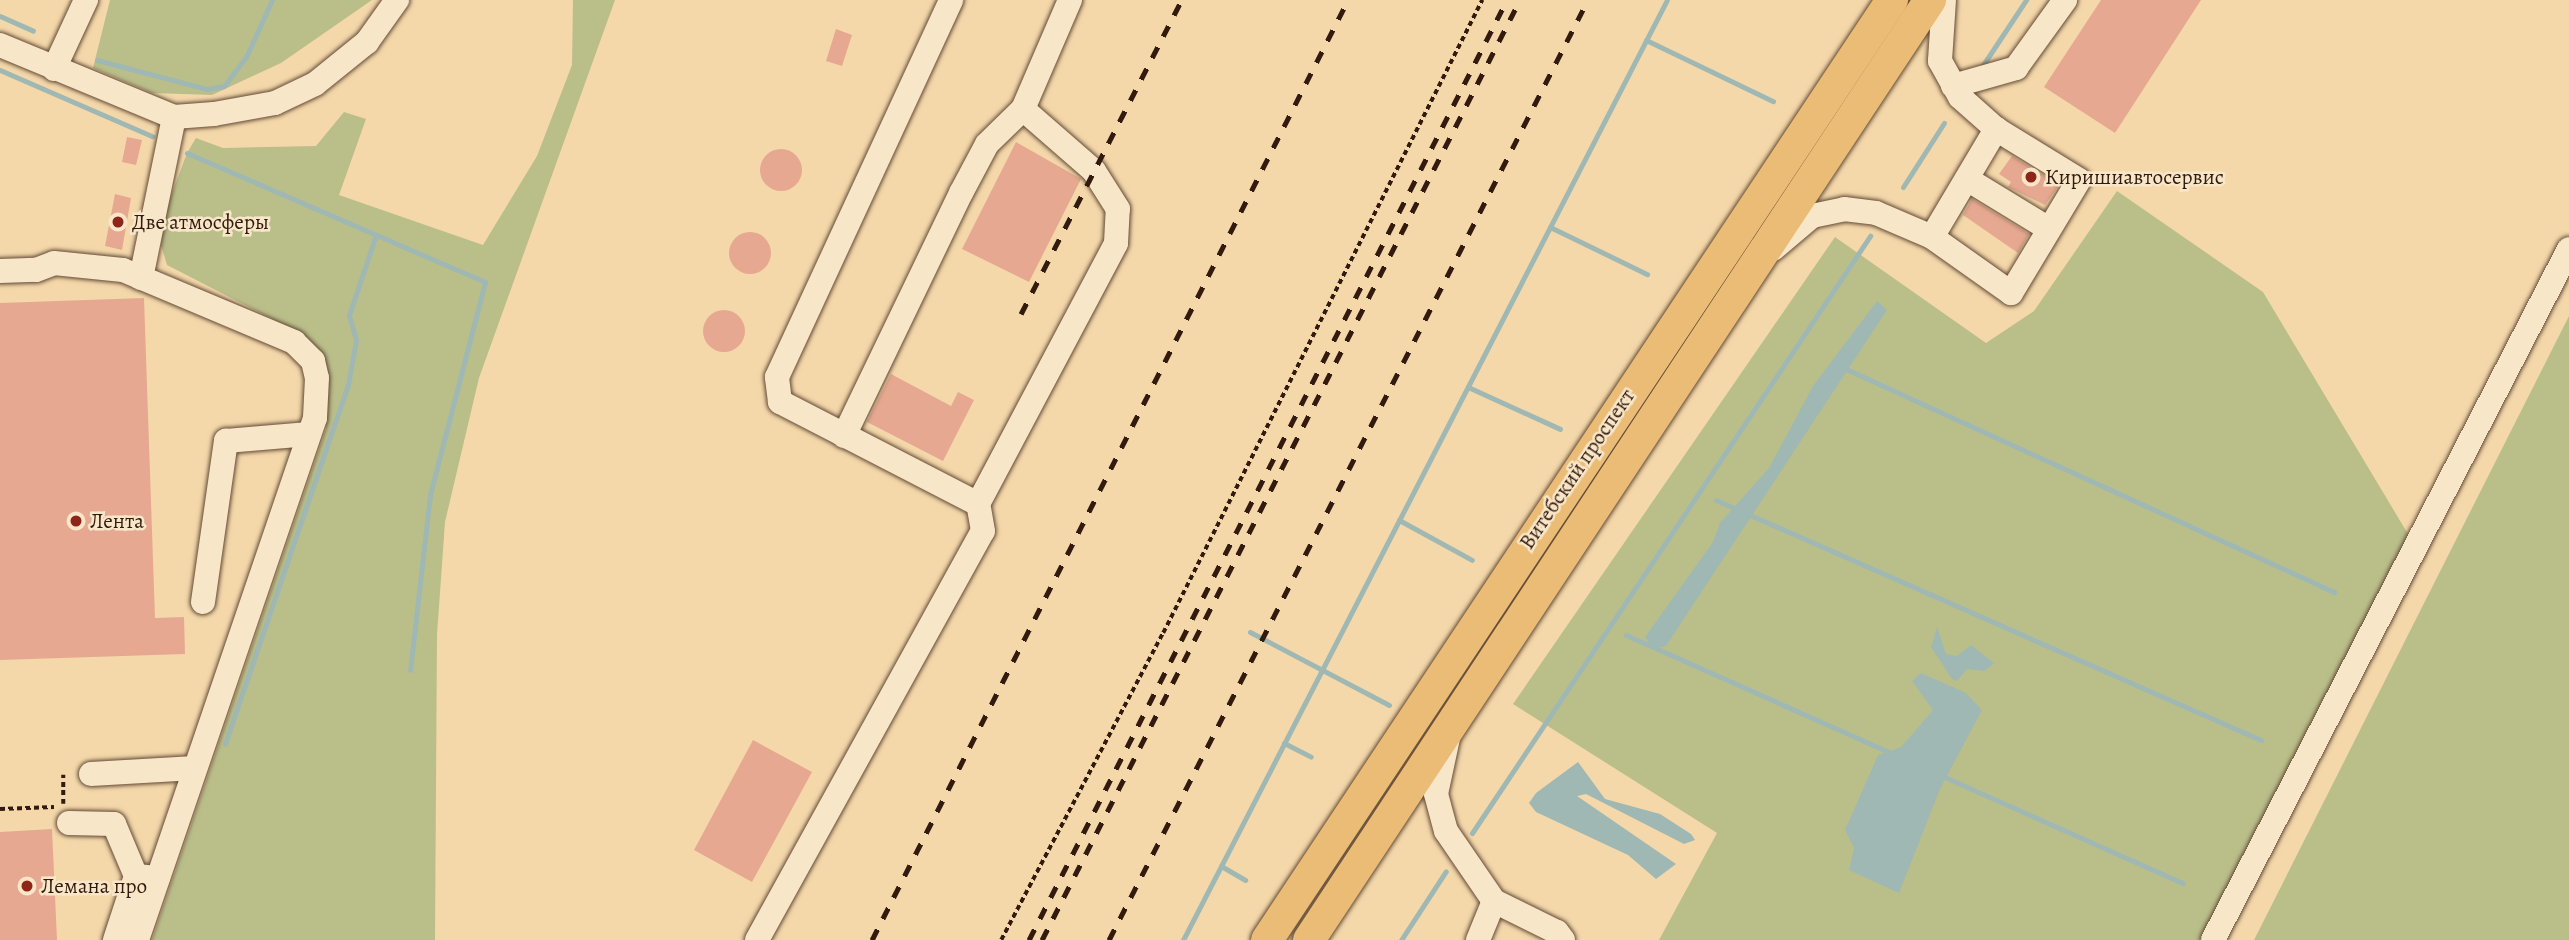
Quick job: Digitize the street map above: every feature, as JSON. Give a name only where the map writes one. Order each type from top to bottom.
[{"type":"main road","name":"Витебский проспект","points":[[1267,940],[1892,0]]},
{"type":"main road","name":"Витебский проспект","points":[[1309,940],[1452,717],[1930,0]]},
{"type":"street","points":[[54,69],[86,0]]},
{"type":"street","points":[[0,45],[174,117],[214,114],[275,103],[315,84],[367,42],[397,0]]},
{"type":"street","points":[[951,0],[777,377],[780,402],[978,504]]},
{"type":"street","points":[[844,436],[987,144],[1023,109],[1070,0]]},
{"type":"street","points":[[1752,268],[1812,216],[1826,211],[1876,213],[1932,237],[2011,293],[2079,180],[1996,130],[1952,86],[1940,61],[1944,0]]},
{"type":"street","points":[[1952,86],[2016,68],[2065,0]]},
{"type":"street","points":[[757,940],[983,531],[978,504],[1116,243],[1118,209],[1094,171],[1023,109]]},
{"type":"street","points":[[141,278],[174,117]]},
{"type":"street","points":[[1932,237],[1996,130]]},
{"type":"street","points":[[1967,179],[2049,229]]},
{"type":"street","points":[[2213,940],[2569,250]]},
{"type":"street","points":[[0,271],[36,270],[52,278],[122,284],[141,278],[250,321],[306,352],[317,378],[309,434],[195,768],[147,877],[115,940]]},
{"type":"street","points":[[203,602],[226,441],[309,434]]},
{"type":"street","points":[[1452,717],[1437,811],[1475,879],[1494,901],[1546,925],[1563,940]]},
{"type":"street","points":[[91,774],[195,768]]},
{"type":"street","points":[[69,822],[114,824],[147,877],[137,940]]},
{"type":"street","points":[[1478,940],[1494,901]]},
{"type":"path","points":[[1001,940],[1163,633],[1482,0]]},
{"type":"path","points":[[0,809],[63,807],[63,775]]},
{"type":"green space","points":[[110,0],[372,0],[281,63],[212,95],[152,93],[93,68]]},
{"type":"green space","points":[[573,0],[615,0],[479,378],[445,522],[437,635],[435,940],[152,940],[326,429],[328,394],[303,335],[167,265],[161,245],[165,212],[187,153],[196,138],[223,148],[316,146],[344,112],[366,119],[339,195],[483,245],[537,156],[572,65]]},
{"type":"green space","points":[[2117,191],[2263,292],[2414,544],[2201,940],[1659,940],[1717,833],[1513,704],[1835,237],[1986,343],[2034,311]]},
{"type":"green space","points":[[2569,316],[2569,940],[2254,940]]},
{"type":"water","points":[[1877,301],[1887,310],[1666,646],[1653,649],[1645,637],[1713,542],[1720,523],[1769,468],[1813,386]]},
{"type":"water","points":[[1937,627],[1946,654],[1957,656],[1971,645],[1994,663],[1985,671],[1967,669],[1957,681],[1952,679],[1931,647]]},
{"type":"water","points":[[1921,673],[1966,693],[1982,710],[1940,789],[1899,893],[1849,870],[1854,848],[1845,830],[1878,755],[1901,747],[1933,710],[1912,681]]},
{"type":"water","points":[[1578,762],[1605,799],[1660,814],[1691,834],[1695,840],[1684,844],[1586,794],[1577,796],[1676,864],[1656,879],[1628,855],[1536,812],[1529,803],[1536,793]]},
{"type":"building","points":[[2101,0],[2201,0],[2115,133],[2044,87]]},
{"type":"building","points":[[836,29],[852,35],[842,66],[826,61]]},
{"type":"building","points":[[127,137],[142,140],[136,165],[122,162]]},
{"type":"building","points":[[1016,142],[1081,179],[1029,282],[962,249]]},
{"type":"building","points":[[781,149],[796,155],[802,170],[796,185],[781,191],[766,185],[760,170],[766,155]]},
{"type":"building","name":"Киришиавтосервис","points":[[2012,156],[2059,185],[2045,205],[2008,187],[2011,182],[1999,174]]},
{"type":"building","name":"Две атмосферы","points":[[115,194],[131,198],[122,250],[105,246]]},
{"type":"building","points":[[1972,199],[2029,234],[2018,253],[1963,215]]},
{"type":"building","points":[[750,232],[765,238],[771,253],[765,268],[750,274],[735,268],[729,253],[735,238]]},
{"type":"building","name":"Лента","points":[[144,298],[155,618],[184,617],[185,654],[0,660],[0,303]]},
{"type":"building","points":[[724,310],[739,316],[745,331],[739,346],[724,352],[709,346],[703,331],[709,316]]},
{"type":"building","points":[[891,374],[951,406],[958,392],[974,400],[943,461],[867,422]]},
{"type":"building","points":[[753,740],[812,772],[752,882],[694,850]]},
{"type":"building","name":"Лемана про","points":[[52,829],[57,940],[0,940],[0,832]]},
{"type":"waterway","points":[[97,60],[207,89],[224,86],[246,57],[272,0]]},
{"type":"waterway","points":[[1183,940],[1667,0]]},
{"type":"waterway","points":[[1981,68],[2026,0]]},
{"type":"waterway","points":[[0,16],[33,31]]},
{"type":"waterway","points":[[1646,40],[1773,101]]},
{"type":"waterway","points":[[0,70],[152,136]]},
{"type":"waterway","points":[[1903,187],[1944,123]]},
{"type":"waterway","points":[[187,153],[485,282],[430,495],[410,670]]},
{"type":"waterway","points":[[1550,227],[1647,274]]},
{"type":"waterway","points":[[225,744],[348,385],[356,340],[349,315],[376,235]]},
{"type":"waterway","points":[[1472,833],[1870,236]]},
{"type":"waterway","points":[[1844,368],[2334,592]]},
{"type":"waterway","points":[[1468,387],[1560,429]]},
{"type":"waterway","points":[[1716,500],[2261,740]]},
{"type":"waterway","points":[[1399,520],[1472,560]]},
{"type":"waterway","points":[[1250,632],[1389,705]]},
{"type":"waterway","points":[[1626,635],[1893,754]]},
{"type":"waterway","points":[[1284,743],[1311,757]]},
{"type":"waterway","points":[[1940,775],[2183,883]]},
{"type":"waterway","points":[[1221,866],[1245,880]]},
{"type":"waterway","points":[[1401,940],[1446,871]]},
{"type":"railway","points":[[1021,314],[1182,0]]},
{"type":"railway","points":[[872,940],[1348,0]]},
{"type":"railway","points":[[1029,940],[1507,0]]},
{"type":"railway","points":[[1042,940],[1520,0]]},
{"type":"railway","points":[[1109,940],[1588,0]]},
{"type":"place","name":"Киришиавтосервис","points":[[2031,177]]},
{"type":"place","name":"Две атмосферы","points":[[118,222]]},
{"type":"place","name":"Лента","points":[[76,521]]},
{"type":"place","name":"Лемана про","points":[[27,886]]}]
